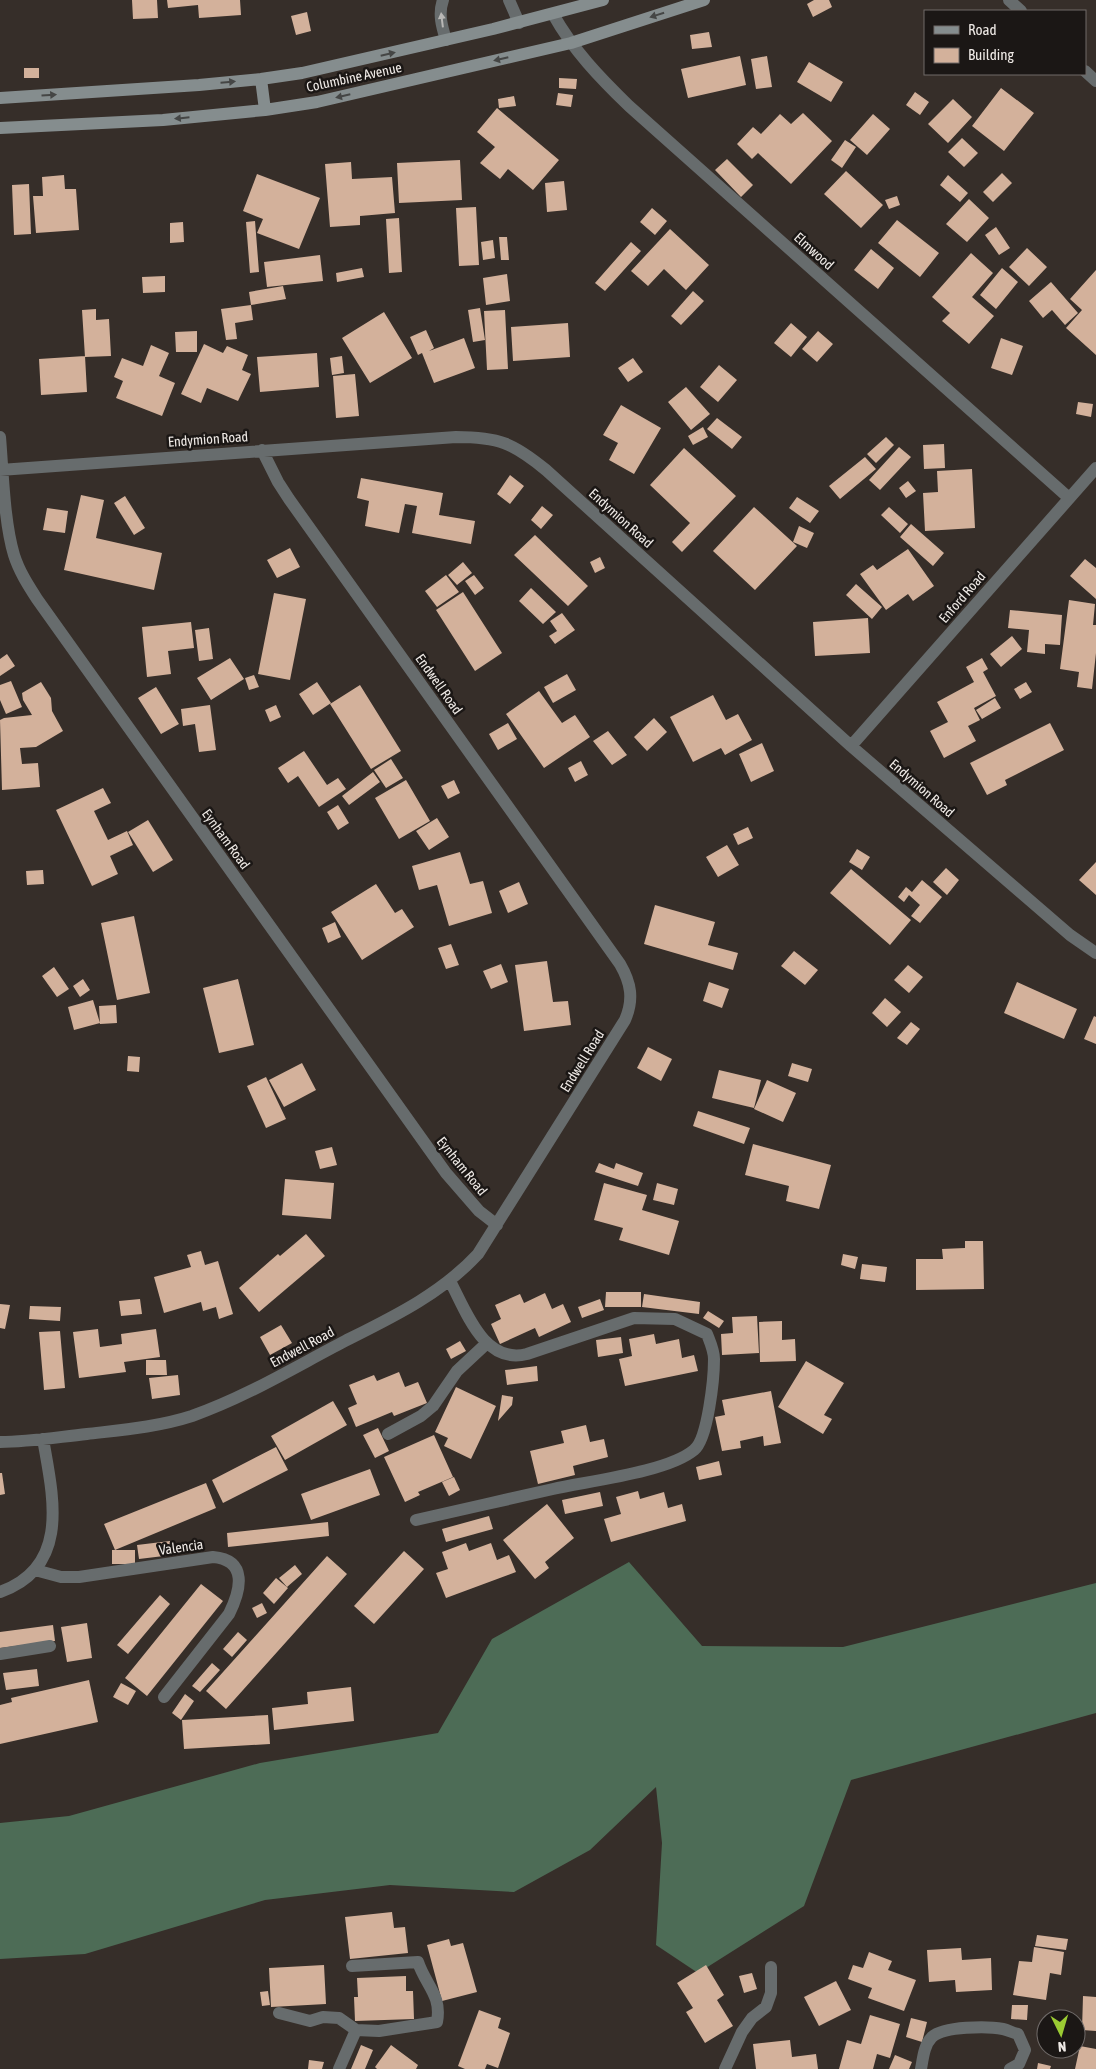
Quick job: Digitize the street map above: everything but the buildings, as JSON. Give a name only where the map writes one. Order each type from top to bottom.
[{"type":"main road","name":"Columbine Avenue","points":[[0,98],[261,79],[302,73],[519,23],[603,0]]},
{"type":"main road","name":"Columbine Avenue","points":[[0,128],[163,120],[265,110],[317,102],[571,43],[704,0]]},
{"type":"main road","points":[[261,79],[265,110]]},
{"type":"street","points":[[443,0],[440,7],[441,24],[446,40]]},
{"type":"street","points":[[509,0],[519,23]]},
{"type":"street","points":[[1009,0],[1020,10]]},
{"type":"street","name":"Elmwood","points":[[553,14],[571,43],[594,72],[629,106],[1069,498]]},
{"type":"street","points":[[1086,72],[1096,81]]},
{"type":"street","name":"Eynham Road","points":[[0,437],[1,470],[14,555],[19,569],[37,599],[446,1173],[479,1210],[497,1225]]},
{"type":"street","name":"Endymion Road","points":[[1,470],[463,437],[495,439],[515,446],[546,470],[851,746],[1070,935],[1096,953]]},
{"type":"street","name":"Endwell Road","points":[[0,1442],[43,1439],[149,1425],[190,1416],[268,1383],[402,1312],[450,1281],[463,1271],[478,1254],[625,1020],[630,1009],[630,987],[626,974],[620,964],[289,500],[262,450]]},
{"type":"street","name":"Enford Road","points":[[851,746],[1096,468]]},
{"type":"street","points":[[416,1520],[644,1470],[684,1458],[696,1449],[702,1441],[709,1404],[714,1359],[712,1346],[707,1334],[686,1323],[675,1319],[634,1318],[518,1356],[502,1354],[486,1343],[473,1324],[450,1281]]},
{"type":"street","points":[[388,1434],[421,1416],[433,1406],[457,1371],[486,1343]]},
{"type":"street","points":[[0,1592],[20,1582],[35,1570],[46,1549],[53,1526],[53,1496],[43,1439]]},
{"type":"street","name":"Valencia","points":[[35,1570],[62,1577],[79,1577],[213,1558],[230,1561],[236,1568],[238,1575],[237,1598],[229,1614],[164,1697]]},
{"type":"street","points":[[0,1654],[50,1646]]},
{"type":"street","points":[[279,2013],[310,2021],[323,2017],[339,2018],[356,2030],[379,2032],[437,2022],[440,2009],[432,1990],[422,1976],[418,1962],[352,1966]]},
{"type":"street","points":[[725,2069],[742,2032],[752,2018],[766,2007],[771,1993],[771,1967]]},
{"type":"street","points":[[921,2069],[925,2049],[930,2038],[940,2031],[951,2028],[1004,2029],[1018,2034],[1025,2050],[1019,2064],[1010,2069]]},
{"type":"street","points":[[339,2069],[356,2030]]},
{"type":"green space","points":[[629,1562],[702,1646],[843,1647],[1096,1583],[1096,1713],[851,1780],[804,1906],[698,1973],[656,1945],[662,1843],[656,1787],[590,1850],[514,1892],[390,1885],[265,1900],[85,1954],[0,1959],[0,1823],[69,1816],[260,1763],[438,1733],[492,1639]]}]
